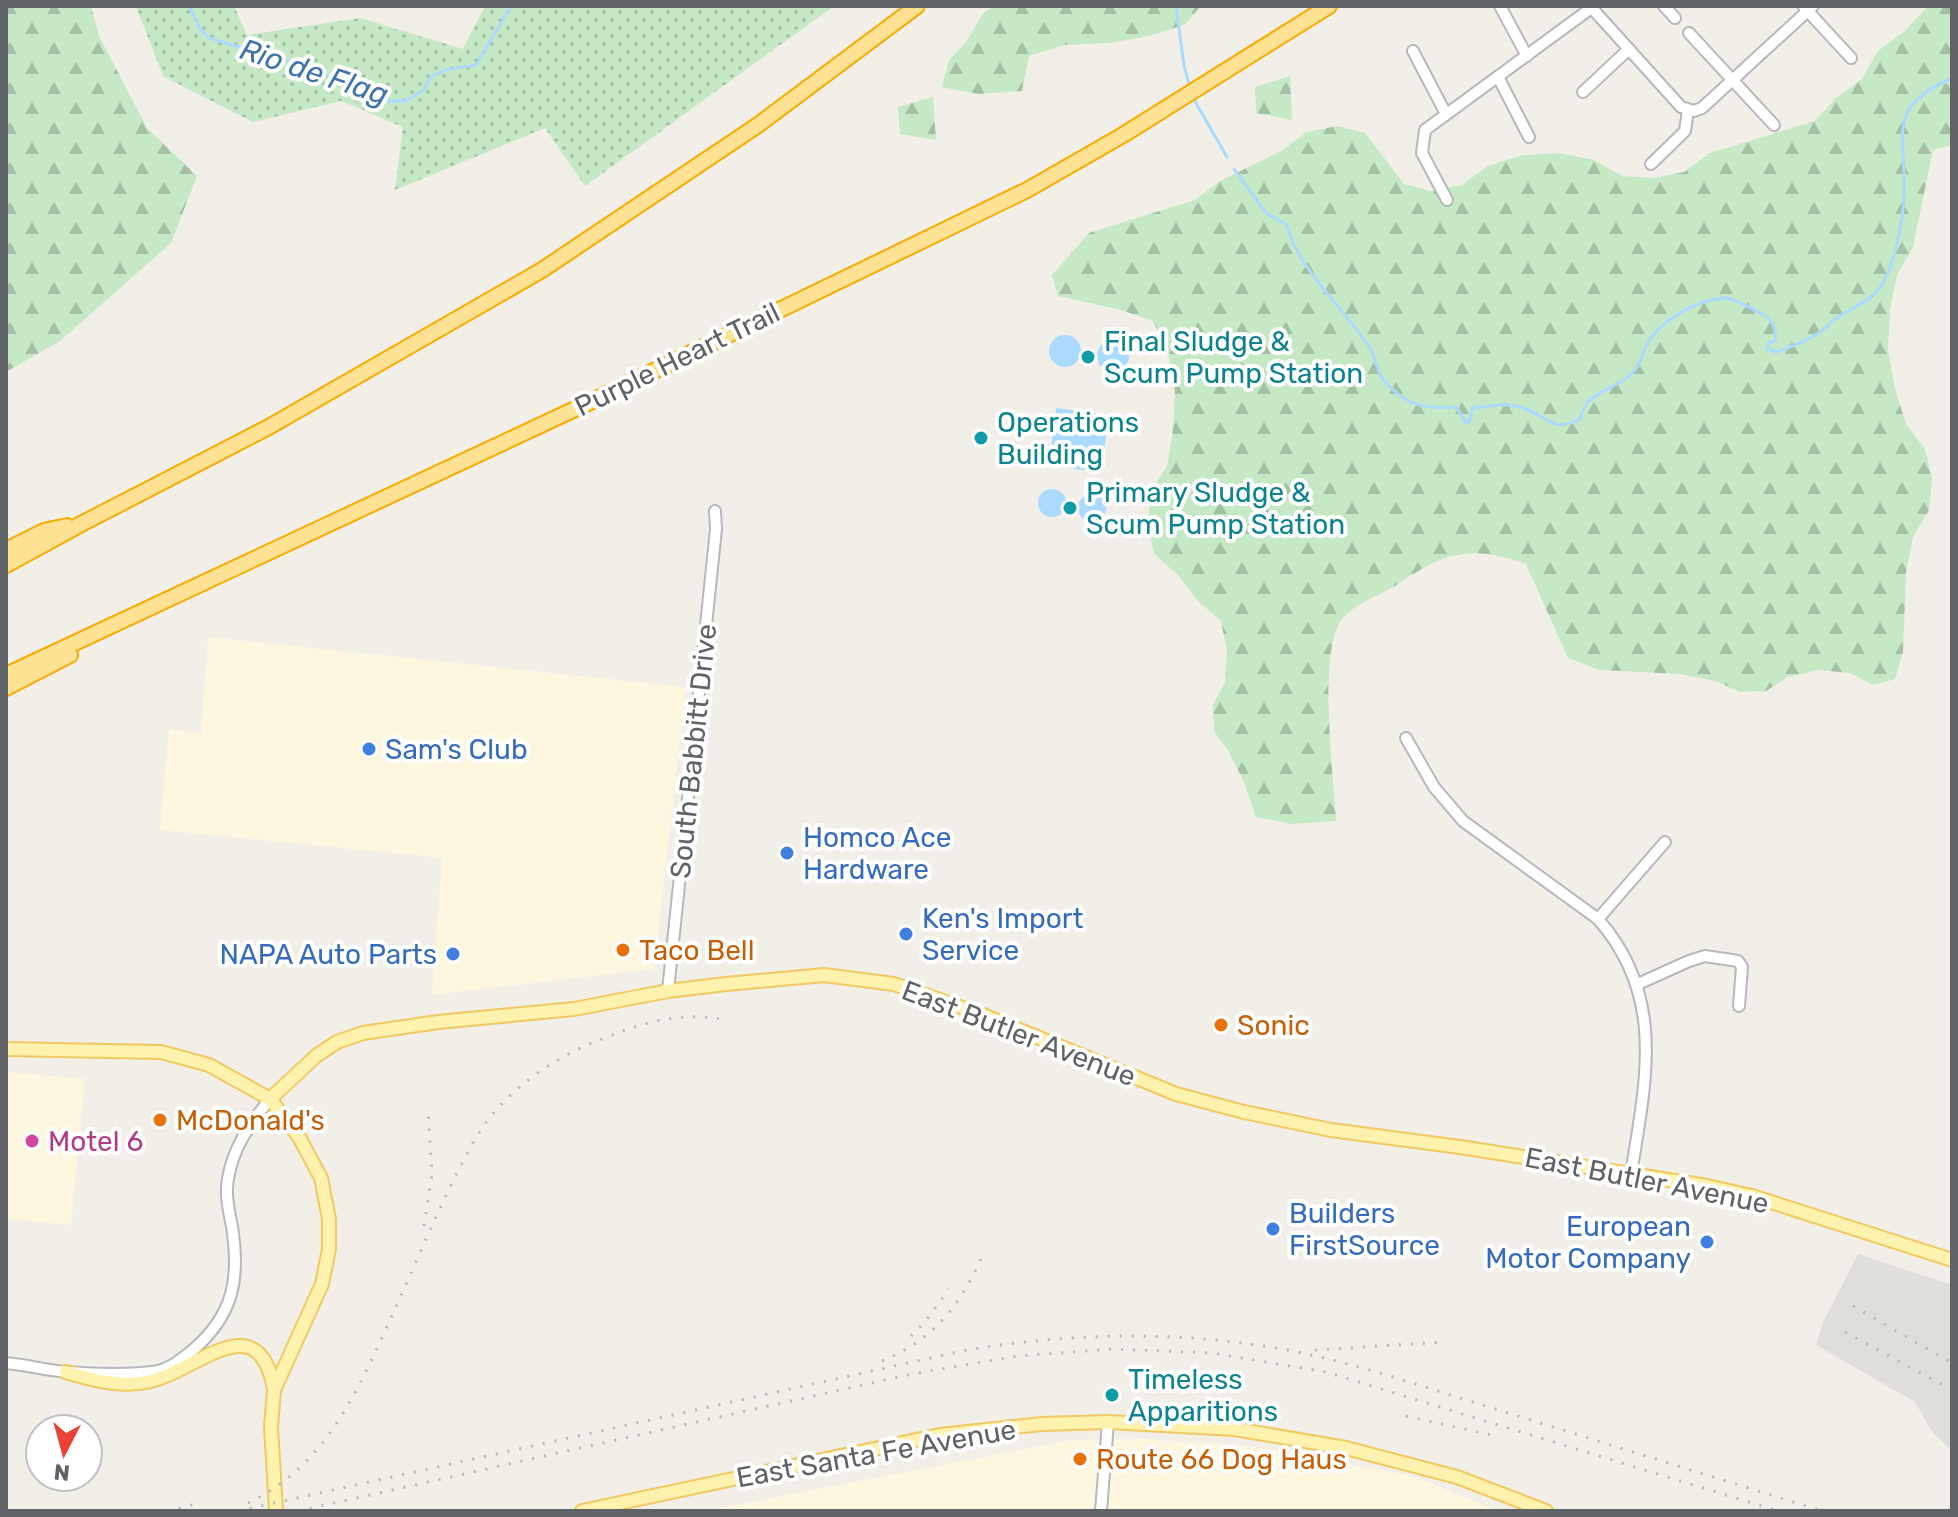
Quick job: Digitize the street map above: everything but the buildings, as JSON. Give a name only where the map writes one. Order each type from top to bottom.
[{"type":"highway","points":[[6,565],[267,428],[542,270],[758,125],[917,6]]},
{"type":"highway","name":"Purple Heart Trail","points":[[6,675],[415,485],[749,323],[863,272],[1027,190],[1274,43],[1329,6]]},
{"type":"highway","points":[[6,550],[44,531],[83,523]]},
{"type":"highway","points":[[6,688],[224,578],[246,561]]},
{"type":"main road","name":"East Butler Avenue","points":[[270,1099],[316,1056],[337,1042],[363,1033],[438,1022],[574,1009],[668,991],[824,975],[894,984],[983,1015],[1176,1094],[1244,1112],[1331,1130],[1631,1174],[1752,1196],[1952,1260]]},
{"type":"main road","points":[[6,1049],[161,1052],[209,1065],[270,1099],[299,1137],[321,1178],[329,1219],[329,1249],[322,1284],[274,1390]]},
{"type":"main road","points":[[66,1372],[98,1382],[145,1382],[190,1366],[221,1348],[241,1345],[260,1355],[271,1372],[274,1390],[271,1427],[276,1511]]},
{"type":"main road","name":"East Santa Fe Avenue","points":[[582,1511],[940,1435],[1037,1425],[1108,1422],[1235,1429],[1346,1448],[1457,1477],[1546,1511]]},
{"type":"street","points":[[1500,6],[1527,56]]},
{"type":"street","points":[[1664,6],[1675,18]]},
{"type":"street","points":[[1447,200],[1422,153],[1425,130],[1592,7],[1681,107],[1688,110],[1702,108],[1808,8],[1851,58]]},
{"type":"street","points":[[1689,33],[1774,125]]},
{"type":"street","points":[[1583,92],[1629,49]]},
{"type":"street","points":[[1413,51],[1446,114]]},
{"type":"street","points":[[1498,77],[1529,137]]},
{"type":"street","points":[[1651,164],[1685,131],[1688,110]]},
{"type":"street","name":"South Babbitt Drive","points":[[668,991],[716,529],[715,511]]},
{"type":"street","points":[[1406,738],[1434,787],[1463,821],[1598,919],[1615,939],[1638,984],[1646,1021],[1646,1049],[1631,1174]]},
{"type":"street","points":[[1598,919],[1665,842]]},
{"type":"street","points":[[1638,984],[1705,956],[1738,961],[1742,967],[1739,1006]]},
{"type":"street","points":[[6,1363],[66,1372],[154,1372],[168,1367],[199,1344],[221,1318],[235,1281],[235,1245],[228,1203],[230,1170],[244,1133],[270,1099]]},
{"type":"street","points":[[1101,1511],[1108,1422]]},
{"type":"shaded area","points":[[208,637],[686,687],[654,969],[432,995],[442,858],[160,830],[169,729],[201,733]]},
{"type":"shaded area","points":[[6,1072],[85,1079],[71,1225],[6,1219]]},
{"type":"shaded area","points":[[1858,1254],[1952,1285],[1952,1451],[1933,1433],[1915,1402],[1816,1345],[1823,1322]]},
{"type":"shaded area","points":[[1146,1439],[1248,1446],[1413,1476],[1499,1511],[704,1511],[1071,1440]]},
{"type":"green space","points":[[6,6],[91,6],[99,36],[147,128],[197,176],[171,243],[60,341],[6,372]]},
{"type":"green space","points":[[136,6],[234,6],[247,35],[360,18],[463,49],[485,6],[834,6],[585,186],[545,128],[395,190],[403,127],[341,101],[253,122],[163,76]]},
{"type":"green space","points":[[993,6],[1201,6],[1184,25],[1149,36],[1109,43],[1064,45],[1029,56],[1022,91],[978,94],[942,87],[949,60],[966,42],[982,15]]},
{"type":"green space","points":[[1952,6],[1952,145],[1933,150],[1913,247],[1897,275],[1890,310],[1888,350],[1895,389],[1906,424],[1925,449],[1932,479],[1929,510],[1913,537],[1906,573],[1903,652],[1895,679],[1873,685],[1850,673],[1819,670],[1788,677],[1766,691],[1740,692],[1716,681],[1680,674],[1600,670],[1568,658],[1526,564],[1491,554],[1461,554],[1432,563],[1357,606],[1344,617],[1336,632],[1331,655],[1329,714],[1336,821],[1292,824],[1256,817],[1244,782],[1214,731],[1213,705],[1225,682],[1227,651],[1221,621],[1154,554],[1148,524],[1150,493],[1167,466],[1173,430],[1175,391],[1168,351],[1153,321],[1121,310],[1058,296],[1052,275],[1089,233],[1195,200],[1220,181],[1281,151],[1307,132],[1337,126],[1365,133],[1404,184],[1431,191],[1462,185],[1488,166],[1523,155],[1558,153],[1594,160],[1622,176],[1654,178],[1684,172],[1710,153],[1815,121],[1836,98],[1862,79],[1878,51],[1904,32],[1925,9]]},
{"type":"green space","points":[[1290,76],[1292,120],[1256,113],[1255,87]]},
{"type":"green space","points":[[933,97],[936,140],[900,134],[898,107]]},
{"type":"water","points":[[1065,335],[1076,340],[1081,351],[1076,362],[1065,367],[1054,362],[1049,351],[1054,340]]},
{"type":"water","points":[[1113,340],[1124,345],[1129,356],[1124,367],[1113,372],[1102,367],[1097,356],[1102,345]]},
{"type":"water","points":[[1056,408],[1108,415],[1102,472],[1049,466]]},
{"type":"water","points":[[1052,489],[1062,493],[1066,503],[1062,513],[1052,517],[1042,513],[1038,503],[1042,493]]},
{"type":"water","points":[[1092,494],[1102,498],[1106,508],[1102,518],[1092,522],[1082,518],[1078,508],[1082,498]]},
{"type":"waterway","name":"Rio de Flag","points":[[189,6],[200,29],[209,38],[304,66],[389,101],[405,101],[424,90],[430,77],[445,70],[476,65],[511,6]]},
{"type":"waterway","name":"Rio de Flag","points":[[1176,6],[1190,87]]},
{"type":"waterway","name":"Rio de Flag","points":[[1234,169],[1266,213],[1287,225],[1300,256],[1370,348],[1382,378],[1396,392],[1420,405],[1457,407],[1465,422],[1469,422],[1473,408],[1507,405],[1520,407],[1552,423],[1563,425],[1580,419],[1592,398],[1629,376],[1639,364],[1653,335],[1691,307],[1725,298],[1764,314],[1775,331],[1775,341],[1768,343],[1768,349],[1776,352],[1815,335],[1875,294],[1890,269],[1900,230],[1904,195],[1902,140],[1907,113],[1930,89],[1952,78]]},
{"type":"waterway","name":"Rio de Flag","points":[[1193,98],[1227,157]]},
{"type":"railway","points":[[248,1503],[275,1488],[298,1469],[318,1449],[351,1400],[465,1157],[497,1109],[532,1077],[587,1045],[616,1033],[674,1018],[720,1019]]},
{"type":"railway","points":[[424,1226],[432,1174],[428,1110]]},
{"type":"railway","points":[[882,1361],[916,1343],[942,1320],[963,1293],[981,1259]]},
{"type":"railway","points":[[911,1336],[949,1289]]},
{"type":"railway","points":[[1853,1306],[1952,1363]]},
{"type":"railway","points":[[1845,1332],[1952,1390]]},
{"type":"railway","points":[[238,1511],[967,1350],[1040,1340],[1112,1336],[1184,1338],[1257,1345],[1344,1363],[1822,1511]]},
{"type":"railway","points":[[1315,1350],[1443,1342]]},
{"type":"railway","points":[[298,1511],[912,1374],[1018,1356],[1112,1349],[1213,1353],[1326,1372],[1778,1511]]},
{"type":"railway","points":[[1406,1416],[1496,1436]]},
{"type":"railway","points":[[167,1511],[196,1504]]},
{"type":"place","name":"Final Sludge & Scum Pump Station","points":[[1088,357]]},
{"type":"place","name":"Operations Building","points":[[981,438]]},
{"type":"place","name":"Primary Sludge & Scum Pump Station","points":[[1070,508]]},
{"type":"place","name":"Sam's Club","points":[[369,749]]},
{"type":"place","name":"Homco Ace Hardware","points":[[787,853]]},
{"type":"place","name":"Ken's Import Service","points":[[906,934]]},
{"type":"place","name":"Taco Bell","points":[[623,950]]},
{"type":"place","name":"NAPA Auto Parts","points":[[453,954]]},
{"type":"place","name":"Sonic","points":[[1221,1025]]},
{"type":"place","name":"McDonald's","points":[[160,1120]]},
{"type":"place","name":"Motel 6","points":[[32,1141]]},
{"type":"place","name":"Builders FirstSource","points":[[1273,1229]]},
{"type":"place","name":"European Motor Company","points":[[1707,1242]]},
{"type":"place","name":"Timeless Apparitions","points":[[1112,1395]]},
{"type":"place","name":"Route 66 Dog Haus","points":[[1080,1459]]}]
